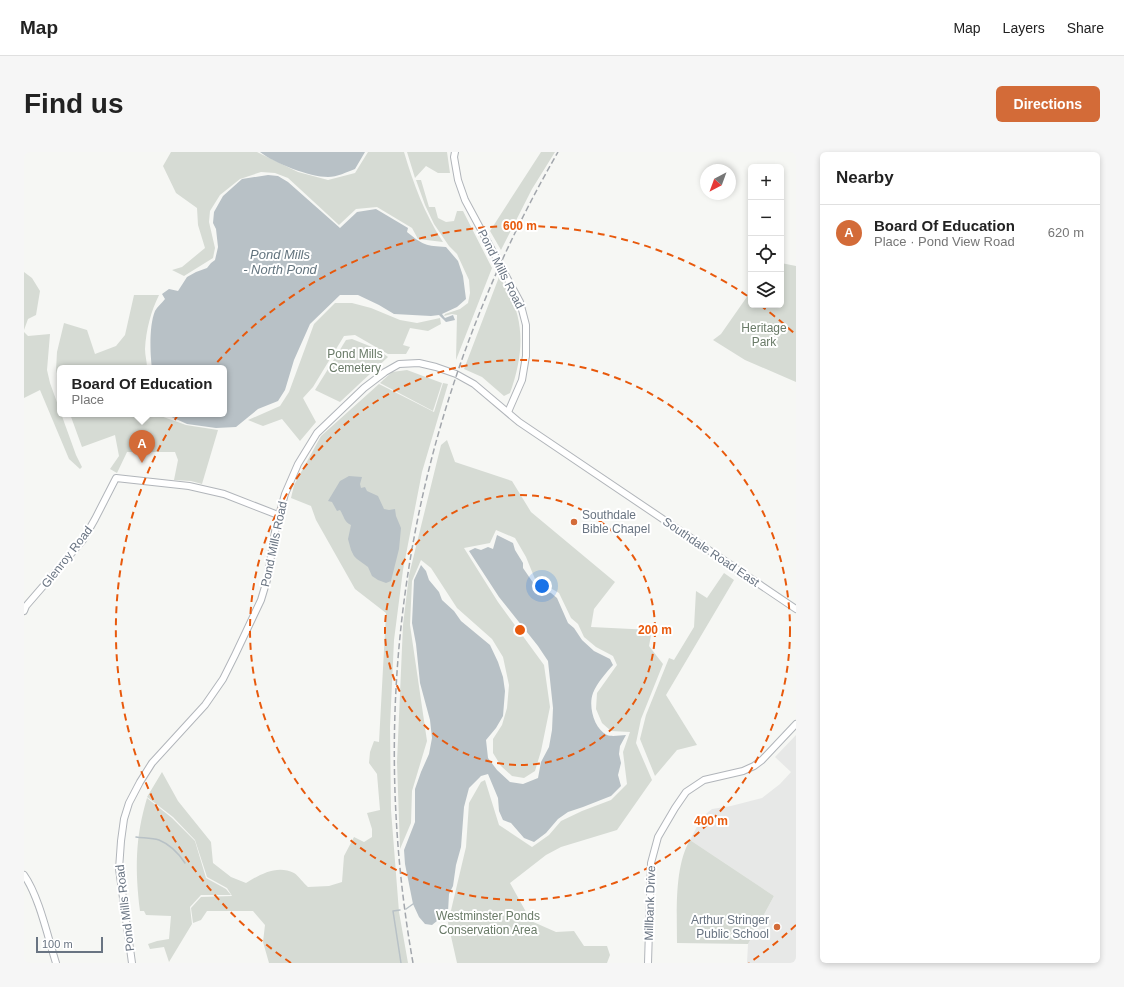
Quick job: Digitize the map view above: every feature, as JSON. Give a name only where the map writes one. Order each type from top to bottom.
[{"type":"main road","name":"Pond Mills Road","points":[[132,963],[119,869],[124,819],[129,803],[152,763],[205,705],[223,678],[235,655],[261,600],[267,580],[278,515],[285,494],[298,464],[317,433],[364,388],[385,372],[399,364],[419,363],[456,374],[474,384],[508,412],[522,380],[526,356],[526,325],[520,302],[465,200],[458,180],[454,157],[455,152]]},
{"type":"main road","name":"Southdale Road East","points":[[508,412],[519,422],[796,609]]},
{"type":"main road","name":"Glenroy Road","points":[[24,611],[26,606],[48,582],[82,540],[96,519],[116,478],[189,486],[217,492],[278,515]]},
{"type":"main road","name":"Millbank Drive","points":[[648,963],[651,863],[658,837],[675,808],[686,792],[704,780],[743,771],[754,766],[762,760],[796,724]]},
{"type":"main road","points":[[24,875],[38,904],[56,963]]},
{"type":"shaded area","points":[[796,735],[796,963],[747,963],[748,944],[774,896],[690,840],[702,817],[712,809],[762,798],[780,784],[791,772],[775,757]]},
{"type":"green space","points":[[171,152],[257,152],[298,172],[328,180],[355,173],[368,152],[404,152],[420,198],[430,220],[443,242],[418,239],[412,228],[377,207],[356,209],[339,225],[288,178],[275,173],[261,172],[240,179],[220,195],[210,211],[209,222],[215,248],[213,258],[184,276],[172,270],[182,267],[205,248],[198,225],[197,208],[176,193],[163,166]]},
{"type":"green space","points":[[407,152],[447,152],[450,173],[438,173],[426,166],[415,178]]},
{"type":"green space","points":[[541,152],[555,152],[532,189],[501,250],[490,231]]},
{"type":"green space","points":[[416,180],[421,180],[429,207],[435,207],[438,218],[446,222],[454,221],[457,211],[463,211],[492,268],[456,360],[457,315],[452,314],[444,316],[445,314],[460,309],[468,303],[470,293],[469,280],[457,254],[449,246],[434,224]]},
{"type":"green space","name":"Heritage Park","points":[[784,264],[796,266],[796,382],[745,360],[713,340],[721,334],[748,295],[748,308],[784,308]]},
{"type":"green space","points":[[24,272],[32,278],[40,291],[36,315],[28,319],[24,330]]},
{"type":"green space","points":[[499,277],[508,291],[514,305],[520,333],[520,348],[515,377],[510,393],[504,396],[482,377],[464,369]]},
{"type":"green space","points":[[134,295],[159,295],[151,314],[146,335],[145,349],[147,365],[57,365],[57,374],[56,370],[57,352],[64,323],[87,330],[95,354],[116,346],[125,335]]},
{"type":"green space","points":[[335,303],[352,303],[371,308],[400,320],[417,323],[440,318],[441,324],[428,331],[410,328],[403,345],[410,347],[406,354],[388,354],[355,335],[344,336],[313,387],[303,398],[316,422],[300,441],[282,419],[263,426],[248,420],[280,406],[289,392],[314,324]]},
{"type":"green space","points":[[24,332],[28,336],[50,334],[47,370],[57,402],[57,417],[62,417],[82,467],[80,469],[69,459],[40,390],[24,398]]},
{"type":"green space","name":"Pond Mills Cemetery","points":[[352,339],[377,349],[388,357],[340,402],[315,390],[346,340]]},
{"type":"green space","name":"Pond Mills Cemetery","points":[[407,370],[442,383],[433,411],[380,383],[392,372]]},
{"type":"green space","points":[[443,383],[448,384],[422,472],[403,570],[394,640],[390,727],[391,810],[399,912],[408,963],[269,963],[263,942],[265,925],[253,911],[207,911],[201,920],[193,923],[191,908],[201,897],[232,896],[227,888],[207,877],[195,840],[173,817],[147,797],[162,772],[178,801],[211,842],[213,863],[231,877],[246,883],[268,872],[281,870],[294,873],[308,887],[329,886],[342,882],[344,856],[354,837],[364,842],[372,837],[372,829],[367,813],[380,810],[377,774],[369,763],[370,752],[374,741],[379,742],[386,613],[355,589],[316,520],[311,506],[291,498],[294,485],[321,436],[379,384],[434,412]]},
{"type":"green space","points":[[71,417],[163,417],[186,425],[218,430],[202,484],[191,481],[174,480],[178,460],[175,452],[127,452],[117,473],[110,469],[119,456],[115,435],[82,447]]},
{"type":"green space","name":"Westminster Ponds Conservation Area","points":[[447,440],[455,462],[512,481],[531,512],[615,582],[594,609],[591,627],[652,630],[649,646],[663,664],[641,719],[636,743],[652,780],[617,830],[561,847],[546,855],[510,883],[531,921],[556,932],[574,931],[584,946],[607,946],[610,955],[607,963],[457,963],[448,923],[466,847],[469,803],[481,782],[485,780],[499,825],[532,847],[549,835],[561,821],[611,800],[627,784],[623,752],[630,732],[611,731],[602,723],[596,709],[597,693],[617,665],[613,656],[596,647],[584,637],[578,624],[571,618],[559,593],[535,579],[526,557],[515,538],[496,530],[490,543],[464,548],[498,602],[544,665],[550,707],[541,751],[535,771],[524,778],[512,776],[501,766],[493,753],[493,739],[502,725],[507,708],[509,685],[503,657],[492,639],[457,608],[431,568],[421,560],[412,581],[410,625],[427,741],[412,791],[411,823],[400,849],[397,762],[403,625],[409,575],[441,445]]},
{"type":"green space","points":[[724,573],[734,580],[666,695],[697,745],[677,750],[655,776],[640,739],[646,715],[669,658],[674,660],[694,627],[696,591],[707,598]]},
{"type":"green space","points":[[147,798],[172,818],[195,841],[206,878],[226,889],[231,895],[201,895],[190,907],[192,924],[169,962],[164,947],[150,949],[148,944],[169,939],[171,916],[146,915],[144,911],[140,911],[137,882],[137,854],[140,827]]},
{"type":"green space","points":[[690,840],[774,896],[748,944],[677,943],[679,876],[681,863]]},
{"type":"water","points":[[260,152],[365,152],[355,169],[328,177],[312,175],[292,169],[274,161]]},
{"type":"water","name":"Pond Mills - North Pond","points":[[268,175],[278,176],[288,182],[340,228],[357,212],[376,209],[408,228],[407,232],[417,240],[429,245],[446,247],[458,261],[463,276],[466,299],[457,307],[442,314],[445,318],[453,315],[455,320],[446,322],[439,315],[394,314],[358,295],[340,295],[310,324],[294,360],[285,390],[278,401],[258,409],[236,427],[216,428],[187,424],[172,417],[227,417],[227,365],[152,365],[150,340],[153,317],[156,310],[165,299],[162,294],[169,289],[178,291],[187,277],[207,268],[215,260],[218,247],[216,229],[213,223],[214,212],[223,196],[242,179]]},
{"type":"water","points":[[349,476],[362,477],[360,484],[361,488],[365,487],[367,491],[378,496],[384,509],[395,509],[401,528],[399,549],[391,581],[386,583],[372,576],[368,567],[354,556],[348,539],[351,525],[345,521],[340,510],[337,511],[332,502],[328,501],[340,481]]},
{"type":"water","points":[[497,535],[513,543],[515,550],[523,563],[523,568],[534,584],[540,586],[543,590],[551,593],[557,598],[568,623],[574,628],[582,640],[594,651],[610,659],[613,665],[595,689],[591,704],[593,717],[602,732],[609,736],[626,735],[620,746],[619,754],[621,763],[618,775],[621,786],[611,796],[568,812],[558,819],[546,833],[534,842],[524,838],[511,823],[503,820],[499,811],[498,798],[488,774],[481,776],[469,788],[464,807],[461,847],[456,865],[453,886],[449,894],[448,912],[432,925],[425,924],[419,917],[413,904],[405,864],[404,850],[415,822],[415,789],[429,754],[432,738],[430,720],[420,683],[412,623],[414,580],[421,565],[426,571],[429,580],[439,592],[442,600],[454,611],[461,621],[490,645],[498,662],[503,677],[505,691],[503,716],[496,728],[486,740],[488,758],[497,770],[510,782],[523,784],[538,778],[541,762],[549,747],[552,730],[553,708],[548,661],[499,597],[469,551],[475,548],[481,550],[488,547],[493,549]]},
{"type":"waterway","points":[[136,837],[159,840],[163,842],[174,850],[185,863]]},
{"type":"waterway","points":[[406,909],[413,904]]},
{"type":"waterway","points":[[400,910],[393,911],[401,963]]},
{"type":"railway","points":[[413,963],[399,857],[394,752],[399,648],[413,545],[436,443],[468,344],[508,247],[558,152]]},
{"type":"place","name":"Board Of Education","points":[[142,463]]},
{"type":"place","name":"Southdale Bible Chapel","points":[[574,522]]},
{"type":"place","name":"Arthur Stringer Public School","points":[[777,927]]}]
